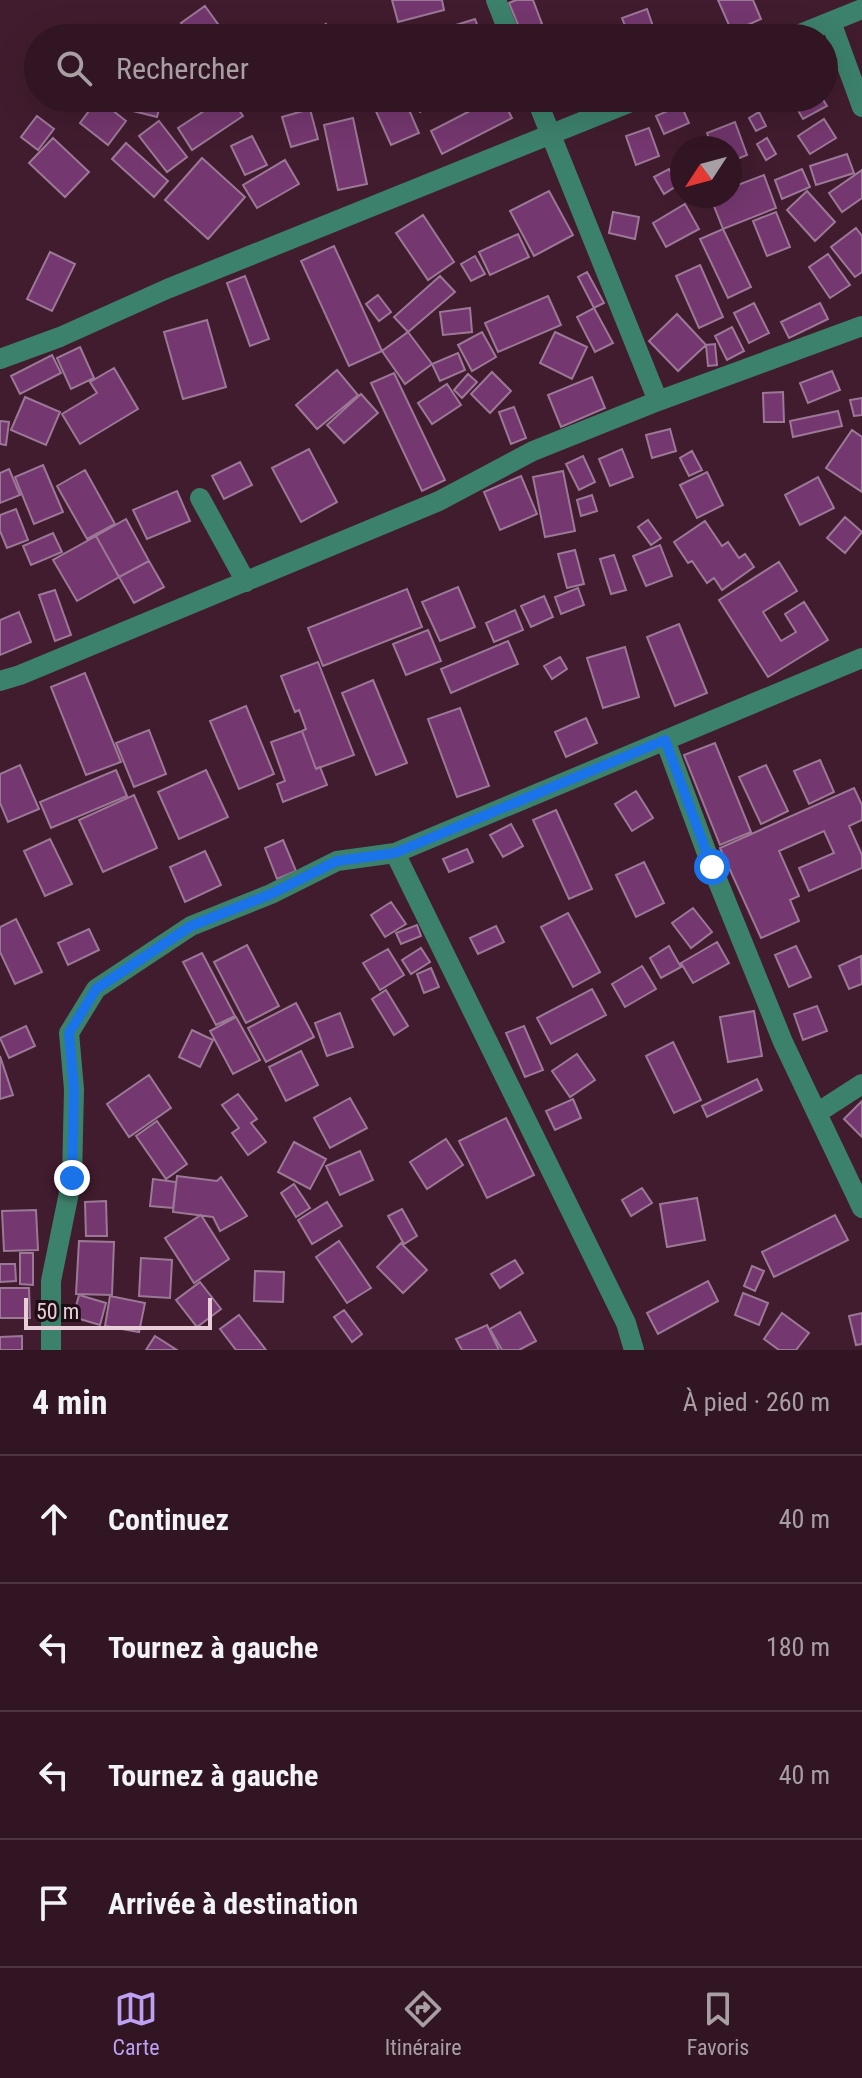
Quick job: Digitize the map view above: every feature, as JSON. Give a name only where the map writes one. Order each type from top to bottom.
[{"type":"street","points":[[496,0],[505,24]]},
{"type":"street","points":[[826,24],[862,9]]},
{"type":"street","points":[[838,41],[862,107]]},
{"type":"street","points":[[542,112],[658,401]]},
{"type":"street","points":[[0,359],[606,112]]},
{"type":"street","points":[[0,681],[439,501],[533,451],[862,326]]},
{"type":"street","points":[[200,498],[246,582]]},
{"type":"street","points":[[51,1350],[51,1281],[72,1178],[74,1089],[69,1033],[96,989],[191,926],[271,894],[337,861],[395,853],[862,658]]},
{"type":"street","points":[[665,740],[783,1042],[862,1208]]},
{"type":"street","points":[[395,853],[619,1308],[634,1350]]},
{"type":"street","points":[[817,1113],[862,1084]]},
{"type":"building","points":[[392,0],[442,0],[444,10],[398,22]]},
{"type":"building","points":[[533,0],[542,24],[518,24],[509,3]]},
{"type":"building","points":[[718,0],[753,0],[761,19],[750,24],[728,24]]},
{"type":"building","points":[[205,6],[218,24],[182,24]]},
{"type":"building","points":[[647,9],[652,24],[624,24],[622,18]]},
{"type":"building","points":[[475,19],[477,24],[459,24]]},
{"type":"building","points":[[88,112],[115,112],[126,121],[108,145],[80,123]]},
{"type":"building","points":[[137,112],[158,112],[157,117]]},
{"type":"building","points":[[203,112],[240,112],[243,116],[192,150],[178,128]]},
{"type":"building","points":[[311,112],[318,139],[291,147],[282,117]]},
{"type":"building","points":[[376,112],[410,112],[419,133],[391,145]]},
{"type":"building","points":[[468,112],[509,112],[512,118],[442,154],[431,131]]},
{"type":"building","points":[[665,112],[684,112],[689,123],[664,134],[656,116]]},
{"type":"building","points":[[759,112],[766,126],[756,131],[749,118]]},
{"type":"building","points":[[799,112],[816,112],[803,119]]},
{"type":"building","points":[[37,116],[54,129],[38,150],[21,137]]},
{"type":"building","points":[[353,118],[367,184],[338,190],[324,125]]},
{"type":"building","points":[[824,119],[836,138],[810,154],[798,136]]},
{"type":"building","points":[[159,121],[187,157],[167,172],[139,136]]},
{"type":"building","points":[[735,122],[740,136],[708,136],[707,133]]},
{"type":"building","points":[[649,128],[659,156],[636,165],[626,136]]},
{"type":"building","points":[[252,136],[267,165],[245,175],[231,146]]},
{"type":"building","points":[[53,138],[89,172],[65,197],[29,163]]},
{"type":"building","points":[[767,138],[776,154],[766,160],[757,144]]},
{"type":"building","points":[[126,143],[168,181],[154,197],[112,159]]},
{"type":"building","points":[[847,154],[854,173],[816,185],[810,166]]},
{"type":"building","points":[[202,158],[245,197],[208,239],[165,200]]},
{"type":"building","points":[[285,160],[299,184],[257,208],[243,185]]},
{"type":"building","points":[[669,169],[670,190],[664,194],[654,177]]},
{"type":"building","points":[[802,169],[810,187],[782,199],[775,180]]},
{"type":"building","points":[[862,170],[862,198],[842,212],[829,193]]},
{"type":"building","points":[[764,175],[776,208],[723,229],[715,208],[742,208],[742,183]]},
{"type":"building","points":[[549,191],[573,235],[534,256],[510,211]]},
{"type":"building","points":[[807,191],[835,222],[815,241],[787,210]]},
{"type":"building","points":[[678,208],[687,208],[699,229],[666,247],[653,223]]},
{"type":"building","points":[[613,212],[639,217],[635,239],[609,233]]},
{"type":"building","points":[[776,212],[790,247],[767,256],[753,221]]},
{"type":"building","points":[[423,215],[454,262],[428,280],[396,233]]},
{"type":"building","points":[[856,228],[862,236],[862,272],[855,277],[831,247]]},
{"type":"building","points":[[723,229],[751,287],[728,298],[700,239]]},
{"type":"building","points":[[518,234],[529,257],[490,275],[479,252]]},
{"type":"building","points":[[334,246],[382,351],[349,366],[301,261]]},
{"type":"building","points":[[50,252],[75,264],[52,311],[27,299]]},
{"type":"building","points":[[828,254],[850,285],[830,298],[809,267]]},
{"type":"building","points":[[475,256],[485,274],[471,281],[461,264]]},
{"type":"building","points":[[700,265],[723,317],[699,328],[676,276]]},
{"type":"building","points":[[587,272],[604,303],[594,308],[578,277]]},
{"type":"building","points":[[245,276],[269,339],[250,346],[227,283]]},
{"type":"building","points":[[440,276],[455,292],[408,332],[394,317]]},
{"type":"building","points":[[378,295],[391,312],[379,321],[366,304]]},
{"type":"building","points":[[548,296],[561,325],[498,352],[485,323]]},
{"type":"building","points":[[754,303],[769,333],[749,343],[734,313]]},
{"type":"building","points":[[820,303],[828,319],[789,338],[781,322]]},
{"type":"building","points":[[470,308],[472,332],[443,335],[440,312]]},
{"type":"building","points":[[594,308],[613,343],[595,352],[577,317]]},
{"type":"building","points":[[677,314],[706,345],[678,371],[649,341]]},
{"type":"building","points":[[207,320],[226,387],[183,399],[164,332]]},
{"type":"building","points":[[732,327],[744,351],[727,360],[715,336]]},
{"type":"building","points":[[408,332],[432,364],[405,384],[382,351]]},
{"type":"building","points":[[482,332],[496,357],[472,371],[458,345]]},
{"type":"building","points":[[555,332],[587,347],[572,379],[540,363]]},
{"type":"building","points":[[715,344],[717,365],[708,366],[706,345]]},
{"type":"building","points":[[80,347],[94,378],[71,389],[57,358]]},
{"type":"building","points":[[458,353],[465,370],[440,381],[432,364]]},
{"type":"building","points":[[52,355],[61,373],[20,394],[11,376]]},
{"type":"building","points":[[114,368],[138,409],[80,444],[62,414],[97,393],[90,382]]},
{"type":"building","points":[[337,370],[358,395],[317,429],[296,405]]},
{"type":"building","points":[[832,371],[840,390],[808,403],[800,383]]},
{"type":"building","points":[[492,372],[511,391],[490,413],[471,394]]},
{"type":"building","points":[[394,373],[445,480],[422,491],[371,383]]},
{"type":"building","points":[[468,374],[477,382],[462,398],[454,390]]},
{"type":"building","points":[[592,377],[605,408],[561,427],[548,395]]},
{"type":"building","points":[[447,384],[461,405],[432,424],[418,403]]},
{"type":"building","points":[[783,392],[784,422],[764,422],[763,393]]},
{"type":"building","points":[[361,394],[378,413],[344,443],[327,425]]},
{"type":"building","points":[[25,397],[60,412],[46,445],[11,430]]},
{"type":"building","points":[[862,398],[862,415],[854,416],[850,400]]},
{"type":"building","points":[[514,407],[526,438],[511,444],[499,412]]},
{"type":"building","points":[[838,411],[842,426],[793,437],[790,421]]},
{"type":"building","points":[[0,421],[9,422],[6,445],[0,444]]},
{"type":"building","points":[[670,429],[676,451],[652,458],[646,435]]},
{"type":"building","points":[[852,430],[862,437],[862,492],[826,468]]},
{"type":"building","points":[[309,449],[337,502],[301,522],[272,468]]},
{"type":"building","points":[[622,449],[633,477],[610,486],[599,459]]},
{"type":"building","points":[[692,451],[702,470],[689,476],[680,458]]},
{"type":"building","points":[[583,456],[595,482],[579,490],[566,464]]},
{"type":"building","points":[[240,462],[252,485],[224,499],[212,476]]},
{"type":"building","points":[[43,465],[63,512],[34,524],[15,477]]},
{"type":"building","points":[[9,469],[20,495],[0,503],[0,473]]},
{"type":"building","points":[[85,470],[115,524],[87,539],[57,486]]},
{"type":"building","points":[[563,471],[575,531],[545,537],[533,477]]},
{"type":"building","points":[[707,472],[723,505],[697,518],[680,485]]},
{"type":"building","points":[[521,476],[537,514],[500,530],[484,492]]},
{"type":"building","points":[[818,477],[834,508],[800,525],[785,495]]},
{"type":"building","points":[[177,491],[190,521],[147,539],[133,510]]},
{"type":"building","points":[[592,495],[597,511],[581,516],[577,500]]},
{"type":"building","points":[[16,509],[28,540],[7,548],[0,531],[0,515]]},
{"type":"building","points":[[845,517],[862,532],[845,553],[827,538]]},
{"type":"building","points":[[126,519],[149,561],[119,577],[96,536]]},
{"type":"building","points":[[648,520],[661,538],[651,545],[638,527]]},
{"type":"building","points":[[705,521],[722,546],[728,542],[739,558],[745,554],[754,567],[722,590],[714,578],[707,583],[674,542]]},
{"type":"building","points":[[53,533],[62,552],[31,565],[23,546]]},
{"type":"building","points":[[96,536],[119,577],[77,601],[53,560]]},
{"type":"building","points":[[660,545],[672,576],[646,586],[633,556]]},
{"type":"building","points":[[575,550],[584,584],[567,588],[558,554]]},
{"type":"building","points":[[614,555],[626,590],[611,594],[600,559]]},
{"type":"building","points":[[149,561],[164,587],[134,603],[119,577]]},
{"type":"building","points":[[779,562],[797,591],[763,612],[781,641],[796,632],[785,614],[804,602],[828,640],[768,677],[719,600]]},
{"type":"building","points":[[458,587],[475,627],[440,641],[422,602]]},
{"type":"building","points":[[578,588],[584,605],[561,614],[555,597]]},
{"type":"building","points":[[407,589],[422,627],[323,666],[308,628]]},
{"type":"building","points":[[55,590],[71,635],[55,641],[39,595]]},
{"type":"building","points":[[544,596],[553,617],[531,627],[521,606]]},
{"type":"building","points":[[515,610],[523,630],[494,642],[486,623]]},
{"type":"building","points":[[19,612],[31,642],[0,655],[0,620]]},
{"type":"building","points":[[679,624],[707,693],[675,706],[647,637]]},
{"type":"building","points":[[428,630],[441,661],[406,675],[393,644]]},
{"type":"building","points":[[508,641],[518,664],[451,693],[441,669]]},
{"type":"building","points":[[625,647],[639,697],[603,708],[587,658]]},
{"type":"building","points":[[560,657],[567,669],[552,679],[544,666]]},
{"type":"building","points":[[318,662],[354,755],[316,769],[302,731],[306,729],[299,710],[295,712],[281,676]]},
{"type":"building","points":[[85,673],[121,762],[86,775],[51,687]]},
{"type":"building","points":[[373,680],[407,763],[376,775],[342,693]]},
{"type":"building","points":[[246,706],[274,774],[239,789],[210,721]]},
{"type":"building","points":[[460,708],[489,786],[457,797],[428,719]]},
{"type":"building","points":[[586,718],[597,743],[566,757],[555,732]]},
{"type":"building","points":[[149,730],[166,774],[134,787],[116,743]]},
{"type":"building","points":[[302,731],[316,769],[320,767],[327,785],[283,802],[277,784],[285,781],[271,742]]},
{"type":"building","points":[[715,743],[751,832],[720,845],[684,755]]},
{"type":"building","points":[[820,760],[834,792],[809,804],[794,771]]},
{"type":"building","points":[[20,765],[39,809],[8,822],[0,803],[0,774]]},
{"type":"building","points":[[766,765],[788,811],[761,824],[739,777]]},
{"type":"building","points":[[116,770],[127,796],[51,828],[40,802]]},
{"type":"building","points":[[206,770],[228,817],[179,839],[158,792]]},
{"type":"building","points":[[854,788],[862,805],[862,820],[849,826],[862,855],[862,868],[809,891],[799,868],[834,853],[824,831],[779,851],[799,896],[790,900],[799,921],[761,938],[720,848]]},
{"type":"building","points":[[636,791],[653,818],[632,831],[615,804]]},
{"type":"building","points":[[134,795],[157,848],[103,872],[79,820]]},
{"type":"building","points":[[556,810],[592,889],[569,899],[533,820]]},
{"type":"building","points":[[511,824],[523,846],[503,857],[490,835]]},
{"type":"building","points":[[50,839],[72,884],[45,896],[24,851]]},
{"type":"building","points":[[283,840],[296,871],[277,879],[265,848]]},
{"type":"building","points":[[467,849],[473,862],[449,872],[443,859]]},
{"type":"building","points":[[205,851],[221,885],[185,902],[170,867]]},
{"type":"building","points":[[644,862],[664,903],[636,917],[616,875]]},
{"type":"building","points":[[391,902],[406,924],[385,937],[371,915]]},
{"type":"building","points":[[693,908],[712,932],[691,948],[672,923]]},
{"type":"building","points":[[568,913],[600,972],[573,987],[541,927]]},
{"type":"building","points":[[16,919],[42,972],[15,984],[0,952],[0,927]]},
{"type":"building","points":[[417,925],[421,936],[401,944],[396,933]]},
{"type":"building","points":[[496,926],[504,942],[478,954],[470,938]]},
{"type":"building","points":[[89,929],[99,950],[68,965],[58,943]]},
{"type":"building","points":[[717,942],[729,963],[693,983],[681,963]]},
{"type":"building","points":[[247,945],[279,1006],[246,1023],[214,962]]},
{"type":"building","points":[[669,946],[681,967],[661,978],[650,958]]},
{"type":"building","points":[[796,946],[811,977],[789,987],[775,955]]},
{"type":"building","points":[[421,948],[430,962],[411,974],[402,960]]},
{"type":"building","points":[[388,949],[404,975],[380,990],[363,963]]},
{"type":"building","points":[[202,953],[235,1016],[216,1025],[183,962]]},
{"type":"building","points":[[861,956],[862,984],[849,989],[839,966]]},
{"type":"building","points":[[642,966],[656,989],[625,1007],[612,984]]},
{"type":"building","points":[[431,968],[439,987],[424,993],[417,974]]},
{"type":"building","points":[[592,989],[606,1015],[551,1044],[537,1018]]},
{"type":"building","points":[[386,990],[408,1026],[394,1035],[372,999]]},
{"type":"building","points":[[296,1003],[314,1037],[266,1062],[248,1028]]},
{"type":"building","points":[[817,1006],[827,1031],[803,1040],[794,1014]]},
{"type":"building","points":[[754,1011],[762,1056],[728,1062],[720,1017]]},
{"type":"building","points":[[340,1013],[353,1047],[327,1056],[315,1023]]},
{"type":"building","points":[[236,1017],[260,1060],[233,1074],[210,1031]]},
{"type":"building","points":[[26,1026],[35,1046],[9,1058],[0,1038]]},
{"type":"building","points":[[524,1026],[543,1070],[525,1077],[506,1033]]},
{"type":"building","points":[[192,1030],[213,1040],[200,1067],[179,1057]]},
{"type":"building","points":[[673,1042],[701,1100],[674,1113],[646,1056]]},
{"type":"building","points":[[301,1051],[318,1085],[286,1101],[269,1067]]},
{"type":"building","points":[[577,1054],[595,1080],[570,1097],[552,1071]]},
{"type":"building","points":[[0,1056],[13,1095],[0,1099]]},
{"type":"building","points":[[149,1075],[171,1108],[129,1137],[107,1104]]},
{"type":"building","points":[[757,1079],[762,1090],[707,1117],[702,1106]]},
{"type":"building","points":[[238,1094],[257,1119],[251,1123],[266,1142],[248,1155],[232,1133],[239,1128],[222,1105]]},
{"type":"building","points":[[350,1098],[367,1128],[330,1148],[314,1118]]},
{"type":"building","points":[[573,1099],[581,1118],[555,1130],[546,1111]]},
{"type":"building","points":[[862,1101],[862,1137],[844,1119]]},
{"type":"building","points":[[506,1118],[534,1175],[487,1198],[459,1141]]},
{"type":"building","points":[[157,1121],[187,1164],[166,1179],[136,1136]]},
{"type":"building","points":[[446,1139],[463,1165],[427,1189],[410,1162]]},
{"type":"building","points":[[294,1142],[326,1159],[310,1189],[278,1172]]},
{"type":"building","points":[[360,1151],[373,1180],[340,1195],[326,1166]]},
{"type":"building","points":[[177,1176],[217,1181],[221,1177],[247,1216],[220,1231],[213,1217],[173,1212]]},
{"type":"building","points":[[153,1179],[176,1182],[173,1208],[150,1206]]},
{"type":"building","points":[[294,1184],[310,1208],[296,1217],[281,1193]]},
{"type":"building","points":[[642,1188],[652,1203],[631,1216],[622,1200]]},
{"type":"building","points":[[697,1198],[705,1240],[667,1247],[660,1204]]},
{"type":"building","points":[[106,1201],[107,1236],[86,1236],[85,1202]]},
{"type":"building","points":[[327,1202],[342,1226],[312,1244],[298,1220]]},
{"type":"building","points":[[402,1209],[417,1236],[404,1244],[388,1216]]},
{"type":"building","points":[[36,1210],[38,1250],[4,1251],[2,1211]]},
{"type":"building","points":[[201,1215],[229,1259],[194,1283],[165,1238]]},
{"type":"building","points":[[835,1215],[848,1240],[774,1277],[762,1252]]},
{"type":"building","points":[[79,1241],[114,1242],[112,1295],[76,1294]]},
{"type":"building","points":[[339,1241],[371,1288],[347,1303],[316,1257]]},
{"type":"building","points":[[401,1243],[427,1270],[403,1293],[377,1267]]},
{"type":"building","points":[[20,1253],[33,1253],[33,1285],[20,1284]]},
{"type":"building","points":[[141,1258],[172,1260],[170,1298],[139,1296]]},
{"type":"building","points":[[515,1260],[523,1273],[500,1288],[491,1274]]},
{"type":"building","points":[[0,1264],[15,1264],[16,1281],[0,1282]]},
{"type":"building","points":[[752,1266],[764,1271],[755,1291],[744,1286]]},
{"type":"building","points":[[255,1271],[284,1272],[283,1302],[254,1301]]},
{"type":"building","points":[[708,1281],[718,1301],[658,1334],[647,1313]]},
{"type":"building","points":[[200,1282],[221,1309],[197,1327],[176,1300]]},
{"type":"building","points":[[0,1288],[29,1288],[30,1318],[0,1318]]},
{"type":"building","points":[[743,1293],[768,1303],[759,1325],[735,1315]]},
{"type":"building","points":[[79,1295],[106,1303],[100,1325],[73,1317]]},
{"type":"building","points":[[110,1296],[145,1303],[139,1332],[105,1326]]},
{"type":"building","points":[[344,1310],[362,1334],[352,1342],[334,1317]]},
{"type":"building","points":[[520,1312],[536,1341],[519,1350],[502,1350],[490,1329]]},
{"type":"building","points":[[782,1313],[809,1333],[796,1350],[779,1350],[764,1339]]},
{"type":"building","points":[[862,1313],[862,1344],[856,1345],[849,1316]]},
{"type":"building","points":[[239,1315],[266,1350],[236,1350],[220,1329]]},
{"type":"building","points":[[487,1325],[499,1350],[462,1350],[456,1339]]},
{"type":"building","points":[[22,1336],[22,1350],[0,1350],[0,1337]]},
{"type":"building","points":[[155,1336],[177,1350],[146,1350]]},
{"type":"route","points":[[72,1178],[74,1089],[69,1033],[96,989],[191,926],[271,894],[337,861],[395,853],[665,740],[712,867]]}]
